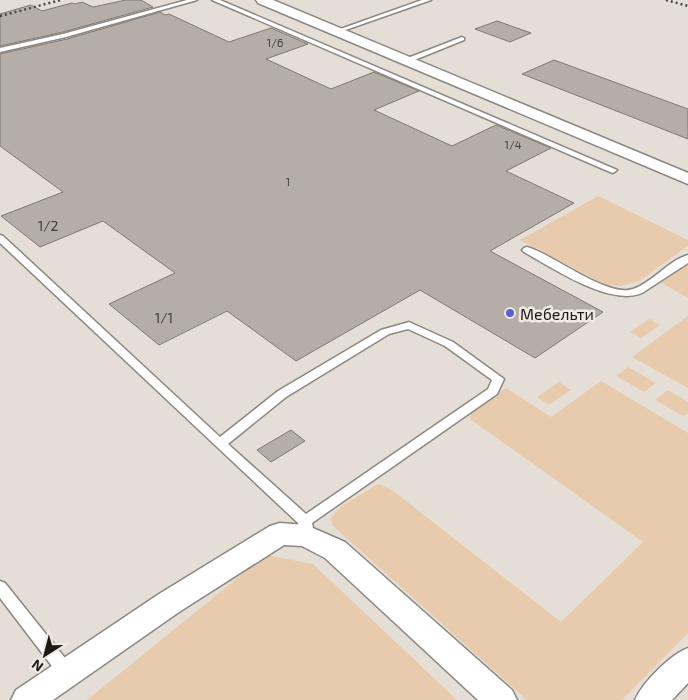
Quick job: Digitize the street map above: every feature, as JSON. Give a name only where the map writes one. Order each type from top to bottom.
[{"type":"street","points":[[262,0],[334,32],[688,179]]},
{"type":"street","points":[[27,700],[169,603],[280,534],[306,528],[335,550],[501,700]]},
{"type":"street","points":[[652,700],[688,662]]},
{"type":"lane","points":[[0,50],[64,36],[194,0]]},
{"type":"lane","points":[[215,0],[613,170]]},
{"type":"lane","points":[[334,32],[428,0]]},
{"type":"lane","points":[[404,61],[462,39]]},
{"type":"lane","points":[[0,238],[221,443],[306,528],[493,391],[498,379],[449,344],[409,325],[385,332],[282,394],[221,443]]},
{"type":"lane","points":[[527,250],[606,290],[622,295],[634,293],[688,258]]},
{"type":"lane","points":[[0,587],[66,673]]},
{"type":"shaded area","points":[[598,196],[688,240],[688,246],[639,281],[621,286],[606,285],[520,240]]},
{"type":"shaded area","points":[[688,264],[688,298],[661,283]]},
{"type":"shaded area","points":[[688,316],[688,388],[632,357]]},
{"type":"shaded area","points":[[649,319],[660,325],[641,338],[630,332]]},
{"type":"shaded area","points":[[628,367],[656,383],[644,392],[616,376]]},
{"type":"shaded area","points":[[601,381],[688,433],[688,633],[622,700],[527,700],[333,526],[330,518],[342,506],[378,484],[392,490],[561,622],[643,542],[470,419],[473,410],[506,388],[551,417]]},
{"type":"shaded area","points":[[559,382],[571,390],[549,405],[537,397]]},
{"type":"shaded area","points":[[668,390],[688,402],[688,413],[683,416],[655,400]]},
{"type":"shaded area","points":[[266,555],[313,564],[457,700],[87,700]]},
{"type":"building","points":[[126,0],[141,0],[153,7],[63,32],[0,46],[0,14],[31,5],[42,11],[72,3],[82,2],[93,7]]},
{"type":"building","points":[[160,12],[165,15],[169,14],[229,42],[271,28],[308,44],[266,59],[331,89],[374,72],[419,91],[374,110],[452,146],[496,125],[551,148],[506,171],[574,203],[490,251],[603,312],[535,358],[420,290],[296,361],[227,311],[159,345],[109,304],[175,273],[103,221],[40,247],[1,216],[63,192],[0,146],[0,54],[67,39]]},
{"type":"building","points":[[497,21],[531,33],[510,42],[475,29]]},
{"type":"building","points":[[554,60],[688,109],[688,139],[522,74]]},
{"type":"building","points":[[291,430],[305,441],[271,462],[257,450]]},
{"type":"railway","points":[[0,16],[61,0]]},
{"type":"railway","points":[[666,0],[688,6]]},
{"type":"place","name":"Мебельти","points":[[510,313]]}]
